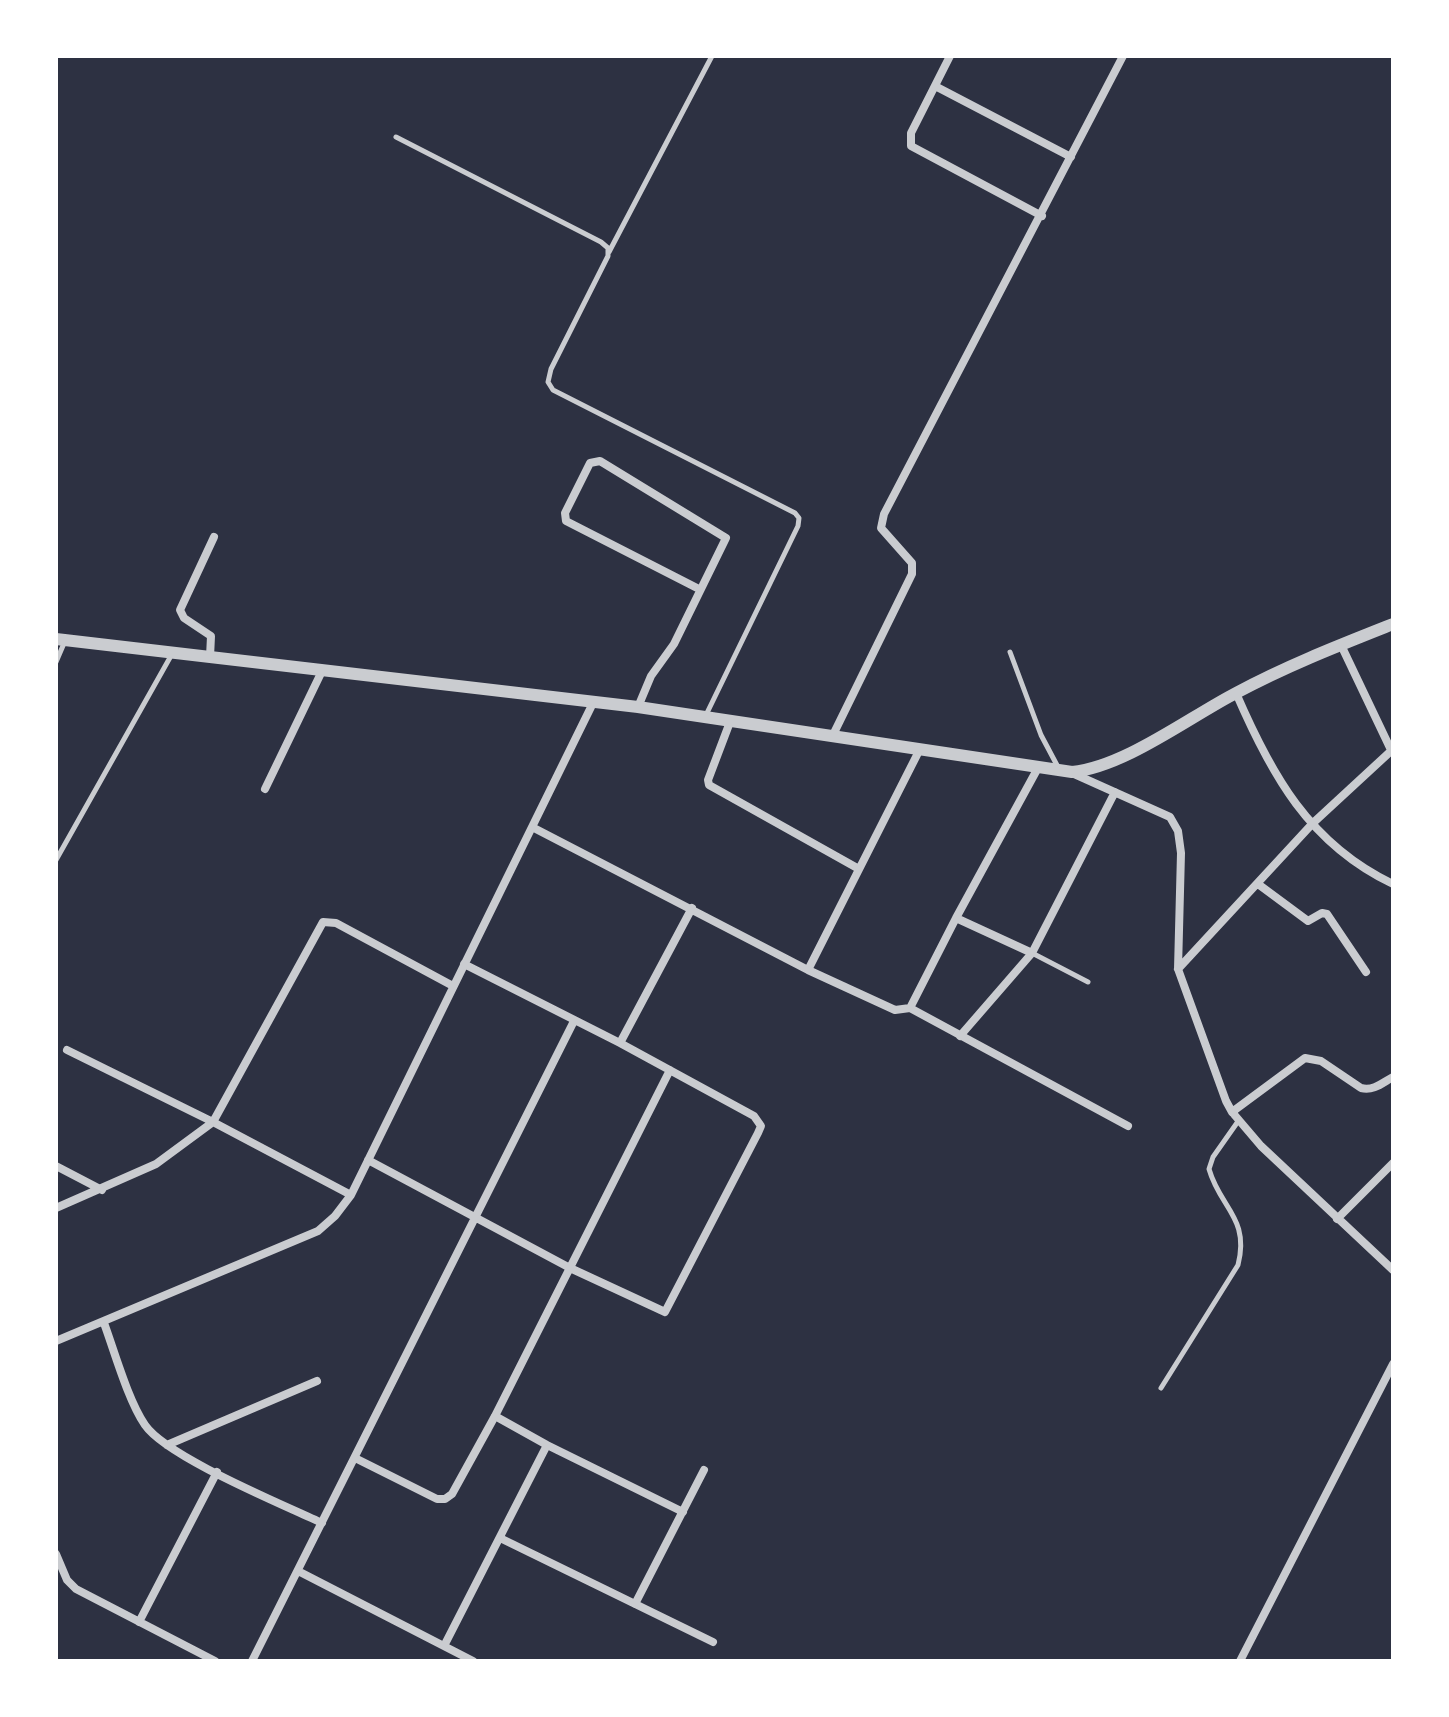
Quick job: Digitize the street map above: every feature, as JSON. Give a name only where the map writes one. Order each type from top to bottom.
[{"type":"street","points":[[950,56],[911,133],[911,146],[1042,216]]},
{"type":"street","points":[[832,738],[912,574],[912,563],[881,528],[884,514],[1123,56]]},
{"type":"street","points":[[935,86],[1071,157]]},
{"type":"street","points":[[638,707],[651,676],[674,644],[699,589],[726,542],[725,537],[600,461],[590,463],[565,513],[566,521],[699,589]]},
{"type":"street","points":[[210,657],[211,636],[184,618],[180,610],[214,537]]},
{"type":"street","points":[[1066,771],[1094,769],[1116,760],[1236,693],[1393,624]]},
{"type":"street","points":[[61,639],[638,707],[832,738],[1039,766],[1066,771],[1170,817],[1178,831],[1181,853],[1178,969],[1232,1112],[1337,1219],[1393,1270]]},
{"type":"street","points":[[1178,969],[1313,823],[1392,752],[1341,645]]},
{"type":"street","points":[[265,789],[323,668]]},
{"type":"street","points":[[1236,693],[1275,776],[1313,823],[1343,852],[1393,884]]},
{"type":"street","points":[[56,1341],[318,1231],[335,1216],[351,1195],[593,703]]},
{"type":"street","points":[[730,722],[708,780],[709,785],[859,869]]},
{"type":"street","points":[[808,970],[920,749]]},
{"type":"street","points":[[910,1008],[1039,766]]},
{"type":"street","points":[[960,1036],[1032,953],[1115,792]]},
{"type":"street","points":[[532,827],[808,970],[895,1010],[910,1008],[1128,1126]]},
{"type":"street","points":[[1258,884],[1308,921],[1322,913],[1327,914],[1366,972]]},
{"type":"street","points":[[620,1043],[692,908]]},
{"type":"street","points":[[956,918],[1032,953]]},
{"type":"street","points":[[56,1208],[156,1164],[213,1122],[323,922],[336,923],[453,986]]},
{"type":"street","points":[[368,1160],[570,1268],[665,1312],[758,1133],[761,1126],[754,1116],[620,1043],[464,964]]},
{"type":"street","points":[[252,1661],[574,1021]]},
{"type":"street","points":[[67,1050],[351,1195]]},
{"type":"street","points":[[1232,1112],[1305,1058],[1321,1061],[1368,1089],[1393,1077]]},
{"type":"street","points":[[355,1458],[437,1499],[445,1499],[457,1486],[670,1070]]},
{"type":"street","points":[[1337,1219],[1393,1163]]},
{"type":"street","points":[[56,1166],[102,1190]]},
{"type":"street","points":[[104,1323],[138,1411],[154,1435],[217,1472],[322,1523]]},
{"type":"street","points":[[1240,1661],[1393,1364]]},
{"type":"street","points":[[167,1445],[317,1381]]},
{"type":"street","points":[[495,1416],[683,1512]]},
{"type":"street","points":[[444,1646],[547,1445]]},
{"type":"street","points":[[635,1604],[704,1470]]},
{"type":"street","points":[[139,1622],[217,1472]]},
{"type":"street","points":[[500,1538],[713,1642]]},
{"type":"street","points":[[56,1554],[67,1580],[76,1589],[215,1661]]},
{"type":"street","points":[[298,1571],[473,1661]]},
{"type":"lane","points":[[705,718],[798,526],[799,518],[795,513],[549,386],[548,382],[551,369],[609,252],[712,56]]},
{"type":"lane","points":[[396,137],[601,242],[609,252]]},
{"type":"lane","points":[[56,662],[61,639]]},
{"type":"lane","points":[[1010,652],[1041,735],[1066,771]]},
{"type":"lane","points":[[56,860],[172,653]]},
{"type":"lane","points":[[1032,953],[1088,982]]},
{"type":"lane","points":[[1161,1388],[1238,1265],[1241,1251],[1239,1226],[1209,1169],[1213,1157],[1239,1120]]}]
